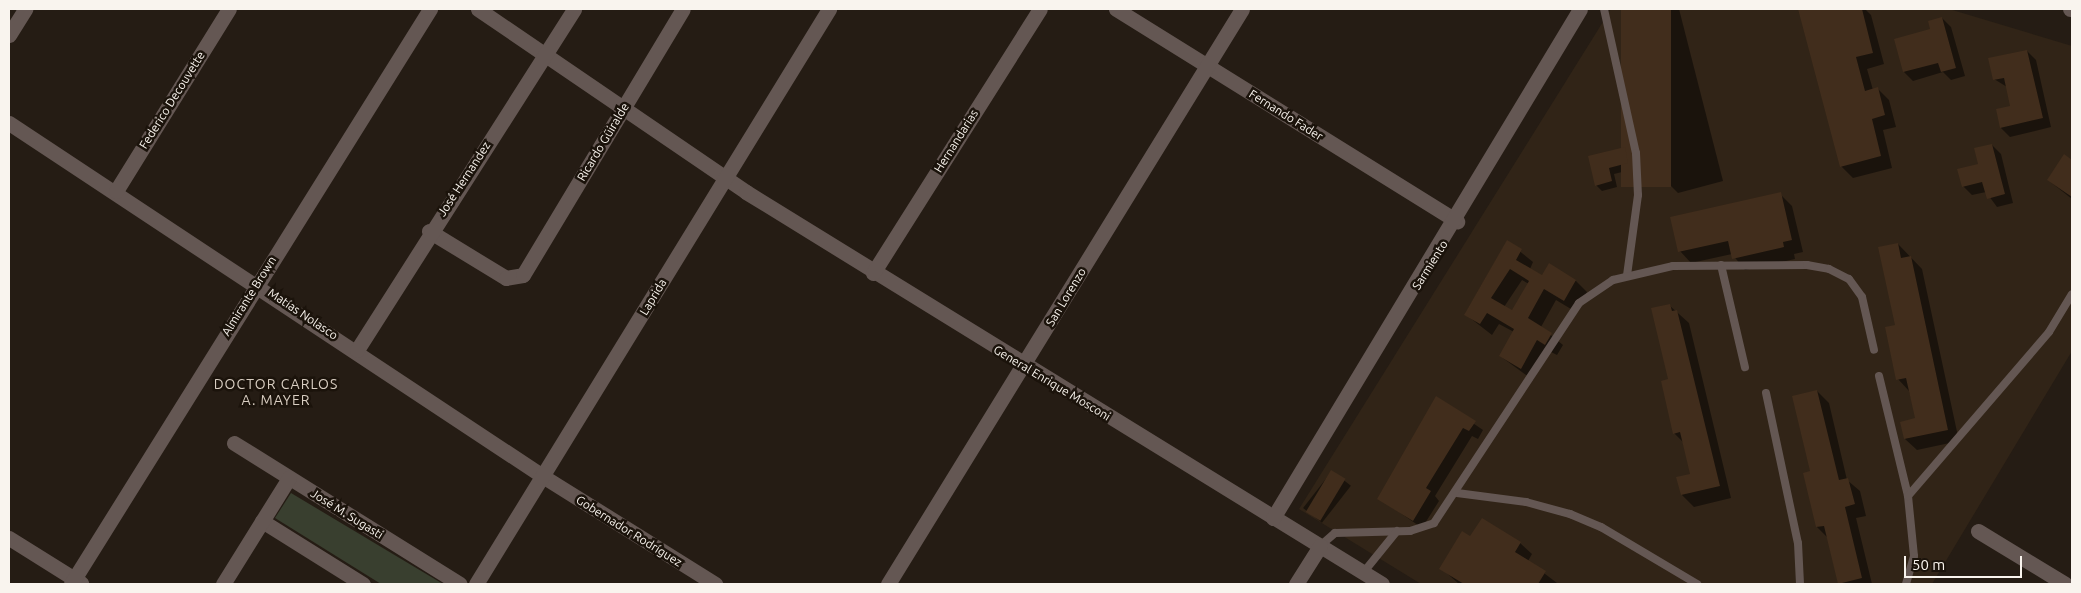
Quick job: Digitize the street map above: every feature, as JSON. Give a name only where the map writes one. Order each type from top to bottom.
[{"type":"street","points":[[9,35],[25,9]]},
{"type":"street","name":"Federico Decouvette","points":[[116,191],[229,9]]},
{"type":"street","name":"Almirante Brown","points":[[76,582],[256,283],[430,9]]},
{"type":"street","name":"General Enrique Mosconi","points":[[478,9],[725,179],[873,273],[1382,584]]},
{"type":"street","name":"José Hernandez","points":[[356,350],[430,231],[574,9]]},
{"type":"street","name":"Ricardo Güiralde","points":[[430,231],[506,278],[523,275],[683,9]]},
{"type":"street","name":"Laprida","points":[[476,584],[544,477],[829,9]]},
{"type":"street","name":"Hernandarias","points":[[873,273],[1040,9]]},
{"type":"street","name":"Fernando Fader","points":[[1116,9],[1456,221]]},
{"type":"street","name":"San Lorenzo","points":[[888,584],[1024,366],[1242,9]]},
{"type":"street","name":"Sarmiento","points":[[1274,518],[1456,221],[1580,9]]},
{"type":"street","name":"Matías Nolasco","points":[[9,123],[256,283],[544,477]]},
{"type":"street","name":"José M. Sugasti","points":[[234,443],[460,584]]},
{"type":"street","name":"Gobernador Rodríguez","points":[[544,477],[715,584]]},
{"type":"street","points":[[223,584],[289,478]]},
{"type":"street","points":[[262,521],[363,584]]},
{"type":"street","points":[[1978,531],[2065,584]]},
{"type":"street","points":[[9,538],[76,582]]},
{"type":"street","points":[[1296,584],[1320,546]]},
{"type":"lane","points":[[1604,9],[1636,153],[1638,195],[1627,275]]},
{"type":"lane","points":[[1320,546],[1335,534],[1397,531],[1434,523],[1458,493],[1579,303],[1590,292],[1627,275],[1656,268],[1807,265],[1849,278],[1862,297],[1874,350]]},
{"type":"lane","points":[[1721,266],[1745,367]]},
{"type":"lane","points":[[1908,496],[2049,332],[2072,294]]},
{"type":"lane","points":[[1879,376],[1908,496],[1914,556],[1906,584]]},
{"type":"lane","points":[[1766,393],[1798,543],[1800,584]]},
{"type":"lane","points":[[1458,493],[1526,502],[1570,514],[1601,527],[1697,584]]},
{"type":"lane","points":[[1363,573],[1397,531]]},
{"type":"shaded area","points":[[1611,9],[1949,9],[2072,46],[2072,351],[1932,584],[1421,584],[1299,509]]},
{"type":"green space","points":[[291,493],[443,584],[381,584],[275,518]]},
{"type":"building","points":[[1621,9],[1671,9],[1671,187],[1621,187]]},
{"type":"building","points":[[1798,9],[1862,9],[1873,53],[1856,57],[1865,91],[1878,87],[1885,115],[1872,119],[1881,156],[1840,167]]},
{"type":"building","points":[[1942,17],[1956,68],[1941,72],[1938,63],[1903,72],[1894,39],[1930,29],[1928,21]]},
{"type":"building","points":[[2027,50],[2043,118],[2000,128],[1996,109],[2010,106],[2004,78],[1993,80],[1988,58]]},
{"type":"building","points":[[1992,144],[2005,194],[1987,199],[1982,182],[1962,187],[1957,169],[1978,164],[1974,148]]},
{"type":"building","points":[[1625,147],[1628,163],[1609,168],[1612,181],[1595,186],[1588,156]]},
{"type":"building","points":[[2064,154],[2072,160],[2072,197],[2047,180]]},
{"type":"building","points":[[1781,192],[1792,240],[1783,242],[1784,247],[1732,259],[1728,241],[1678,252],[1670,217]]},
{"type":"building","points":[[1507,240],[1522,249],[1516,260],[1542,275],[1549,263],[1576,280],[1564,301],[1544,289],[1528,318],[1552,333],[1545,345],[1537,340],[1521,369],[1499,356],[1514,329],[1487,313],[1480,324],[1464,315]],"holes":[[[1510,269],[1529,281],[1512,310],[1491,298]]]},
{"type":"building","points":[[1898,243],[1901,258],[1911,256],[1948,430],[1904,439],[1900,422],[1915,418],[1906,378],[1896,380],[1885,327],[1895,325],[1878,247]]},
{"type":"building","points":[[1670,304],[1672,311],[1677,310],[1720,486],[1681,495],[1676,477],[1690,474],[1680,432],[1673,434],[1661,381],[1668,379],[1651,308]]},
{"type":"building","points":[[1817,390],[1839,480],[1848,478],[1855,504],[1845,507],[1862,578],[1838,584],[1824,526],[1816,527],[1803,473],[1810,471],[1792,396]]},
{"type":"building","points":[[1436,396],[1476,421],[1469,431],[1463,428],[1426,488],[1431,491],[1413,521],[1377,499]]},
{"type":"building","points":[[1331,470],[1346,479],[1320,521],[1306,512]]},
{"type":"building","points":[[1482,518],[1521,542],[1515,552],[1546,571],[1538,584],[1464,584],[1439,569],[1462,531],[1470,536]]},
{"type":"district","name":"DOCTOR CARLOS A. MAYER","points":[[276,392]]}]
